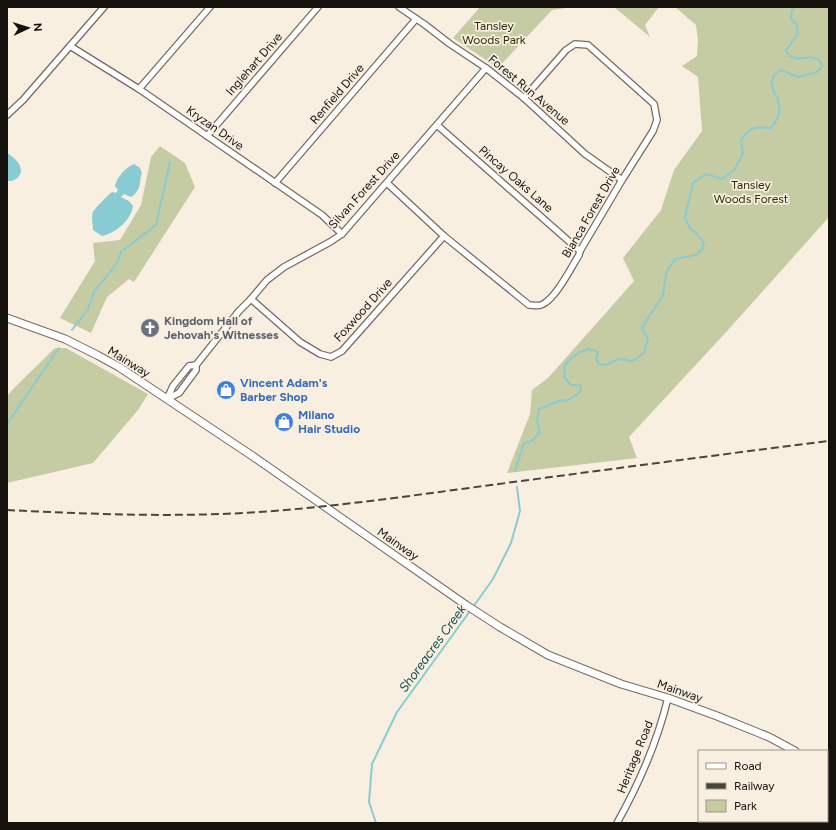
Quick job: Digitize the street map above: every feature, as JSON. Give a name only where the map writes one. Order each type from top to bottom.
[{"type":"street","points":[[7,115],[23,100],[104,7]]},
{"type":"street","points":[[139,88],[210,7]]},
{"type":"street","name":"Inglehart Drive","points":[[207,136],[318,7]]},
{"type":"street","name":"Forest Run Avenue","points":[[399,7],[486,68],[524,98],[585,154],[622,180]]},
{"type":"street","name":"Renfield Drive","points":[[275,183],[416,19]]},
{"type":"street","name":"Bianca Forest Drive","points":[[387,183],[444,236],[529,305],[540,306],[548,301],[560,286],[622,180],[653,131],[657,120],[654,104],[588,45],[575,44],[566,50],[524,98]]},
{"type":"street","name":"Kryzan Drive","points":[[70,46],[139,88],[322,215],[342,234]]},
{"type":"street","name":"Silvan Forest Drive","points":[[167,399],[179,393],[196,370],[196,365],[239,311],[267,280],[284,267],[342,234],[486,68]]},
{"type":"street","name":"Pincay Oaks Lane","points":[[437,125],[580,250]]},
{"type":"street","name":"Foxwood Drive","points":[[251,299],[300,342],[320,354],[331,357],[342,351],[444,236]]},
{"type":"street","name":"Mainway","points":[[7,318],[65,339],[119,367],[251,455],[481,616],[548,655],[621,684],[668,698],[717,716],[770,738],[793,750]]},
{"type":"street","name":"Silvan Forest Drive","points":[[167,399],[173,386],[189,366],[196,365]]},
{"type":"street","name":"Heritage Road","points":[[617,823],[630,800],[652,752],[668,698]]},
{"type":"green space","name":"Tansley Woods Park","points":[[480,7],[573,7],[552,10],[498,68],[453,38]]},
{"type":"green space","points":[[614,7],[659,7],[645,25],[650,37]]},
{"type":"green space","name":"Tansley Woods Forest","points":[[675,7],[829,7],[829,217],[728,330],[629,437],[637,458],[507,473],[530,414],[532,390],[548,378],[634,281],[623,258],[661,210],[674,170],[702,131],[698,77],[682,66],[697,56],[698,41],[696,25]]},
{"type":"green space","points":[[160,146],[185,163],[195,187],[134,282],[129,279],[107,297],[91,333],[60,318],[95,261],[93,243],[120,240],[141,205],[151,157]]},
{"type":"green space","points":[[55,348],[66,348],[148,394],[138,410],[93,463],[7,483],[7,396]]},
{"type":"water","points":[[7,153],[19,164],[21,168],[19,177],[10,181],[7,181]]},
{"type":"water","points":[[134,164],[140,168],[142,173],[139,187],[136,193],[131,197],[124,194],[121,197],[129,201],[133,206],[132,211],[122,226],[102,236],[93,230],[93,212],[112,192],[116,193],[118,190],[115,186],[120,176]]},
{"type":"waterway","name":"Shoreacres Creek","points":[[515,471],[524,444],[533,440],[540,432],[537,422],[539,409],[559,401],[568,400],[580,391],[581,386],[571,385],[564,377],[565,365],[571,358],[580,352],[589,349],[598,352],[596,359],[599,364],[606,365],[619,359],[633,361],[644,353],[648,339],[642,328],[663,295],[666,273],[675,259],[696,255],[702,249],[704,243],[690,228],[685,218],[693,183],[706,174],[722,179],[735,169],[743,153],[741,140],[744,135],[754,128],[771,128],[779,113],[778,101],[772,85],[772,80],[775,75],[781,70],[798,77],[817,72],[822,67],[821,62],[817,59],[794,58],[790,56],[786,50],[798,34],[797,25],[791,18],[792,10],[796,7]]},
{"type":"waterway","points":[[72,330],[88,309],[94,292],[117,263],[121,252],[156,225],[170,162]]},
{"type":"waterway","points":[[7,424],[59,348]]},
{"type":"waterway","name":"Shoreacres Creek","points":[[473,607],[493,579],[511,543],[520,511],[517,487]]},
{"type":"waterway","name":"Shoreacres Creek","points":[[376,823],[369,802],[372,764],[397,712],[470,611]]},
{"type":"railway","points":[[7,510],[155,515],[275,511],[337,505],[829,441]]},
{"type":"place","name":"Kingdom Hall of Jehovah's Witnesses","points":[[150,328]]},
{"type":"place","name":"Vincent Adam's Barber Shop","points":[[226,390]]},
{"type":"place","name":"Milano Hair Studio","points":[[284,422]]}]
